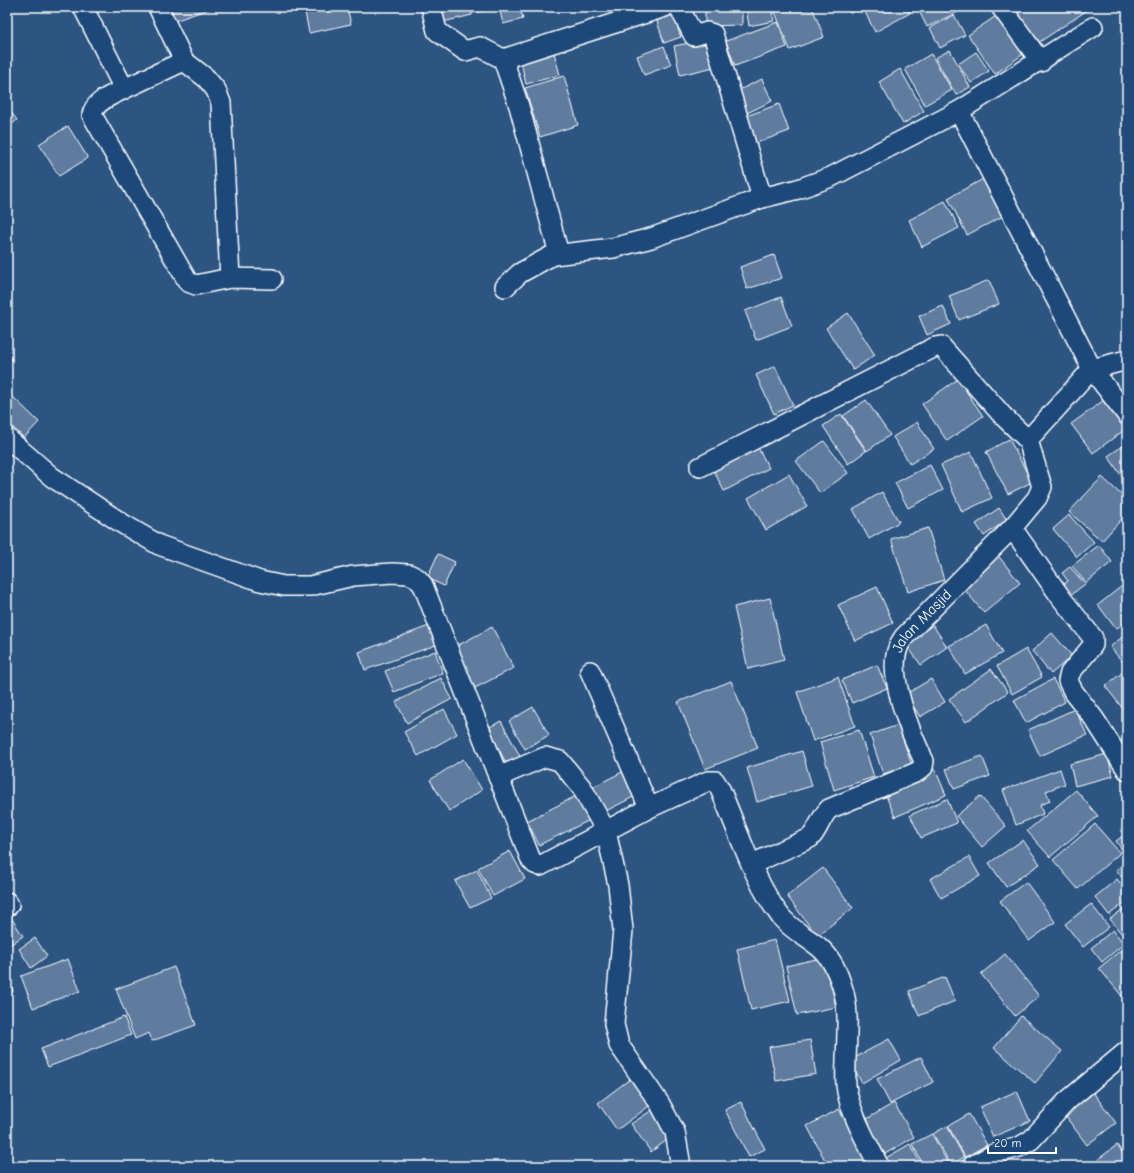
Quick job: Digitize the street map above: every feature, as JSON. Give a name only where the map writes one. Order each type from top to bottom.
[{"type":"street","points":[[83,7],[124,89]]},
{"type":"street","points":[[158,7],[184,62],[206,78],[216,90],[221,103],[230,278]]},
{"type":"street","points":[[431,7],[437,30],[442,35],[465,51],[480,47],[503,60],[520,106],[559,254]]},
{"type":"street","points":[[503,60],[665,7]]},
{"type":"street","points":[[681,7],[694,36],[707,32],[713,34],[762,198]]},
{"type":"street","points":[[1001,7],[1040,62]]},
{"type":"street","points":[[505,287],[520,274],[553,255],[613,248],[651,238],[762,198],[798,189],[831,177],[959,111],[1040,62],[1093,27]]},
{"type":"street","points":[[184,62],[124,89],[96,105],[92,114],[188,282],[196,285],[230,278],[272,279]]},
{"type":"street","points":[[959,111],[1092,369],[1127,415]]},
{"type":"street","points":[[700,467],[935,347],[941,346],[1002,416],[1028,440],[1092,369],[1127,360]]},
{"type":"street","points":[[7,438],[52,477],[123,524],[159,545],[260,581],[284,586],[310,586],[353,576],[392,573],[409,574],[417,578],[423,585],[531,860],[535,864],[540,866],[649,808],[708,781],[715,781],[720,789],[752,864],[770,901],[782,918],[800,935],[820,948],[830,961],[843,986],[846,1018],[846,1087],[862,1135],[879,1166]]},
{"type":"street","name":"Jalan Masjid","points":[[752,864],[810,838],[816,833],[822,816],[829,809],[917,772],[923,767],[924,760],[907,721],[898,690],[896,659],[898,648],[904,637],[1012,528],[1037,498],[1042,486],[1028,440]]},
{"type":"street","points":[[1012,528],[1062,599],[1093,638],[1093,645],[1070,673],[1068,681],[1073,691],[1095,720],[1127,770]]},
{"type":"street","points":[[590,671],[649,808]]},
{"type":"street","points":[[498,777],[545,757],[560,761],[582,788],[606,831],[618,885],[623,930],[614,1024],[619,1045],[660,1104],[675,1132],[681,1166]]},
{"type":"street","points":[[972,1166],[994,1154],[1019,1147],[1031,1140],[1067,1101],[1127,1051]]},
{"type":"building","points":[[92,7],[106,7],[94,12]]},
{"type":"building","points":[[169,7],[215,7],[174,21]]},
{"type":"building","points":[[304,7],[347,7],[351,24],[309,33]]},
{"type":"building","points":[[439,7],[470,7],[472,15],[443,22]]},
{"type":"building","points":[[471,7],[496,7],[496,9],[472,13]]},
{"type":"building","points":[[499,7],[520,7],[523,19],[503,24]]},
{"type":"building","points":[[523,7],[541,7],[524,11]]},
{"type":"building","points":[[705,7],[742,7],[742,25],[705,26]]},
{"type":"building","points":[[746,7],[771,7],[774,21],[749,26]]},
{"type":"building","points":[[773,7],[812,7],[824,37],[790,50]]},
{"type":"building","points":[[846,7],[861,7],[850,13]]},
{"type":"building","points":[[870,7],[907,7],[910,13],[875,32],[864,10]]},
{"type":"building","points":[[917,7],[968,7],[927,27]]},
{"type":"building","points":[[1015,7],[1084,7],[1086,11],[1032,47],[1008,11]]},
{"type":"building","points":[[671,10],[681,37],[664,43],[655,15]]},
{"type":"building","points":[[1002,12],[1029,50],[995,74],[968,35]]},
{"type":"building","points":[[954,15],[965,35],[940,48],[930,28]]},
{"type":"building","points":[[778,22],[787,47],[735,66],[726,41]]},
{"type":"building","points":[[708,39],[714,67],[680,75],[674,46]]},
{"type":"building","points":[[664,46],[671,65],[644,75],[637,56]]},
{"type":"building","points":[[553,49],[560,75],[526,84],[520,58]]},
{"type":"building","points":[[950,50],[970,87],[956,95],[935,58]]},
{"type":"building","points":[[976,52],[989,71],[971,83],[958,64]]},
{"type":"building","points":[[931,54],[952,90],[925,105],[905,69]]},
{"type":"building","points":[[900,69],[924,111],[903,124],[879,82]]},
{"type":"building","points":[[564,76],[578,125],[540,137],[525,88]]},
{"type":"building","points":[[762,79],[772,101],[743,115],[733,93]]},
{"type":"building","points":[[779,104],[789,131],[754,144],[744,117]]},
{"type":"building","points":[[7,107],[17,120],[7,128]]},
{"type":"building","points":[[68,126],[88,158],[59,176],[39,144]]},
{"type":"building","points":[[985,178],[1005,215],[967,235],[948,198]]},
{"type":"building","points":[[945,201],[959,228],[922,247],[909,220]]},
{"type":"building","points":[[774,255],[782,278],[747,289],[740,267]]},
{"type":"building","points":[[989,280],[999,304],[959,320],[949,296]]},
{"type":"building","points":[[781,297],[792,326],[756,340],[745,311]]},
{"type":"building","points":[[943,306],[951,324],[927,335],[919,316]]},
{"type":"building","points":[[848,313],[875,355],[853,370],[826,328]]},
{"type":"building","points":[[7,353],[12,359],[7,363]]},
{"type":"building","points":[[775,366],[793,405],[774,414],[756,375]]},
{"type":"building","points":[[958,379],[983,416],[947,441],[922,404]]},
{"type":"building","points":[[13,397],[39,422],[24,438],[7,422],[7,404]]},
{"type":"building","points":[[1107,398],[1127,425],[1127,428],[1093,453],[1071,424]]},
{"type":"building","points":[[866,400],[890,435],[867,451],[843,416]]},
{"type":"building","points":[[841,414],[866,451],[848,464],[823,426]]},
{"type":"building","points":[[917,422],[934,449],[910,464],[893,437]]},
{"type":"building","points":[[1009,439],[1032,482],[1008,494],[986,452]]},
{"type":"building","points":[[824,441],[848,473],[820,493],[796,461]]},
{"type":"building","points":[[1127,443],[1127,484],[1108,456]]},
{"type":"building","points":[[757,446],[769,468],[724,491],[713,469]]},
{"type":"building","points":[[971,452],[992,498],[962,512],[941,465]]},
{"type":"building","points":[[930,465],[943,490],[908,508],[895,483]]},
{"type":"building","points":[[789,474],[807,506],[766,530],[748,498]]},
{"type":"building","points":[[1102,477],[1127,500],[1127,513],[1102,541],[1069,512]]},
{"type":"building","points":[[882,492],[899,522],[869,539],[853,509]]},
{"type":"building","points":[[999,508],[1007,520],[984,536],[976,524]]},
{"type":"building","points":[[1069,515],[1094,542],[1077,557],[1053,529]]},
{"type":"building","points":[[928,528],[944,580],[908,592],[891,539]]},
{"type":"building","points":[[1099,545],[1112,562],[1086,583],[1072,566]]},
{"type":"building","points":[[996,553],[1020,583],[984,613],[959,583]]},
{"type":"building","points":[[438,554],[455,562],[444,586],[427,578]]},
{"type":"building","points":[[1070,567],[1085,584],[1067,598],[1059,588],[1068,581],[1062,573]]},
{"type":"building","points":[[1127,582],[1127,620],[1116,629],[1098,605]]},
{"type":"building","points":[[877,587],[893,623],[855,641],[838,605]]},
{"type":"building","points":[[770,598],[784,660],[748,669],[734,607]]},
{"type":"building","points":[[933,625],[947,647],[921,665],[906,644]]},
{"type":"building","points":[[986,625],[1002,653],[965,674],[949,646]]},
{"type":"building","points":[[429,626],[436,645],[365,670],[359,652]]},
{"type":"building","points":[[492,627],[514,668],[475,688],[453,648]]},
{"type":"building","points":[[1052,633],[1072,656],[1051,674],[1032,651]]},
{"type":"building","points":[[1127,633],[1127,665],[1126,666],[1110,647]]},
{"type":"building","points":[[1026,649],[1042,677],[1012,694],[997,666]]},
{"type":"building","points":[[435,651],[443,673],[394,692],[385,671]]},
{"type":"building","points":[[877,665],[887,688],[852,703],[842,680]]},
{"type":"building","points":[[991,669],[1008,692],[966,722],[949,699]]},
{"type":"building","points":[[1127,669],[1127,714],[1105,686]]},
{"type":"building","points":[[838,677],[855,726],[813,741],[797,692]]},
{"type":"building","points":[[441,678],[452,699],[407,723],[396,702]]},
{"type":"building","points":[[931,679],[945,702],[920,717],[906,694]]},
{"type":"building","points":[[1053,679],[1065,702],[1026,723],[1014,700]]},
{"type":"building","points":[[731,681],[758,748],[705,769],[678,702]]},
{"type":"building","points":[[533,707],[549,735],[525,749],[509,721]]},
{"type":"building","points":[[444,709],[457,734],[418,756],[404,732]]},
{"type":"building","points":[[1075,709],[1087,735],[1040,756],[1028,730]]},
{"type":"building","points":[[501,721],[522,760],[508,767],[488,728]]},
{"type":"building","points":[[898,725],[912,765],[883,774],[870,735]]},
{"type":"building","points":[[859,730],[874,777],[834,790],[820,742]]},
{"type":"building","points":[[802,751],[812,786],[757,802],[747,768]]},
{"type":"building","points":[[1107,754],[1113,776],[1075,786],[1070,764]]},
{"type":"building","points":[[982,756],[990,776],[954,789],[946,769]]},
{"type":"building","points":[[463,759],[482,790],[449,811],[430,780]]},
{"type":"building","points":[[935,769],[946,795],[895,817],[884,791]]},
{"type":"building","points":[[1060,769],[1065,784],[1046,791],[1050,801],[1040,805],[1043,814],[1016,825],[1003,790]]},
{"type":"building","points":[[626,770],[639,794],[602,813],[589,789]]},
{"type":"building","points":[[1076,790],[1098,816],[1050,857],[1027,831]]},
{"type":"building","points":[[578,795],[590,820],[539,845],[527,821]]},
{"type":"building","points":[[980,796],[1006,826],[982,847],[956,816]]},
{"type":"building","points":[[947,799],[957,823],[921,838],[910,815]]},
{"type":"building","points":[[1095,824],[1120,853],[1078,889],[1053,860]]},
{"type":"building","points":[[1127,833],[1127,857],[1116,841]]},
{"type":"building","points":[[1023,840],[1040,864],[1006,887],[989,863]]},
{"type":"building","points":[[510,851],[525,879],[493,896],[478,868]]},
{"type":"building","points":[[969,857],[980,876],[941,898],[930,879]]},
{"type":"building","points":[[1127,861],[1127,883],[1116,870]]},
{"type":"building","points":[[823,868],[853,908],[817,936],[787,896]]},
{"type":"building","points":[[477,870],[491,898],[470,908],[455,881]]},
{"type":"building","points":[[1117,879],[1127,891],[1127,901],[1109,915],[1095,897]]},
{"type":"building","points":[[1026,882],[1055,922],[1029,941],[1000,901]]},
{"type":"building","points":[[1091,904],[1109,927],[1083,947],[1065,924]]},
{"type":"building","points":[[1127,906],[1127,941],[1110,919]]},
{"type":"building","points":[[10,916],[23,936],[7,947],[7,918]]},
{"type":"building","points":[[1113,930],[1124,944],[1102,962],[1091,948]]},
{"type":"building","points":[[35,938],[47,956],[31,968],[19,949]]},
{"type":"building","points":[[775,940],[790,1001],[751,1010],[737,949]]},
{"type":"building","points":[[1121,950],[1127,957],[1127,998],[1125,1000],[1099,968]]},
{"type":"building","points":[[1005,954],[1039,996],[1015,1016],[981,974]]},
{"type":"building","points":[[7,957],[13,992],[7,993]]},
{"type":"building","points":[[825,957],[836,1007],[797,1015],[786,966]]},
{"type":"building","points":[[68,959],[80,991],[33,1008],[21,976]]},
{"type":"building","points":[[174,967],[196,1025],[152,1041],[149,1033],[135,1039],[116,989]]},
{"type":"building","points":[[945,977],[955,1001],[919,1016],[909,991]]},
{"type":"building","points":[[1021,1016],[1062,1051],[1035,1083],[994,1048]]},
{"type":"building","points":[[124,1017],[131,1035],[48,1067],[41,1049]]},
{"type":"building","points":[[889,1039],[901,1060],[862,1083],[849,1061]]},
{"type":"building","points":[[810,1040],[816,1074],[776,1081],[769,1047]]},
{"type":"building","points":[[921,1057],[933,1082],[890,1104],[877,1079]]},
{"type":"building","points":[[630,1079],[649,1106],[617,1130],[598,1103]]},
{"type":"building","points":[[1017,1091],[1030,1121],[993,1137],[980,1107]]},
{"type":"building","points":[[1092,1091],[1116,1123],[1087,1145],[1063,1113]]},
{"type":"building","points":[[741,1102],[765,1149],[749,1157],[725,1110]]},
{"type":"building","points":[[894,1103],[914,1137],[885,1154],[865,1120]]},
{"type":"building","points":[[839,1109],[869,1166],[828,1166],[807,1126]]},
{"type":"building","points":[[652,1110],[671,1137],[651,1152],[631,1124]]},
{"type":"building","points":[[969,1114],[987,1145],[965,1157],[948,1126]]},
{"type":"building","points":[[947,1126],[964,1157],[951,1165],[933,1134]]},
{"type":"building","points":[[1127,1131],[1127,1139],[1123,1134]]},
{"type":"building","points":[[932,1134],[949,1165],[948,1166],[924,1166],[912,1144]]},
{"type":"building","points":[[910,1144],[922,1166],[887,1166],[884,1159]]},
{"type":"building","points":[[1117,1145],[1127,1159],[1127,1166],[1101,1166],[1097,1160]]}]
